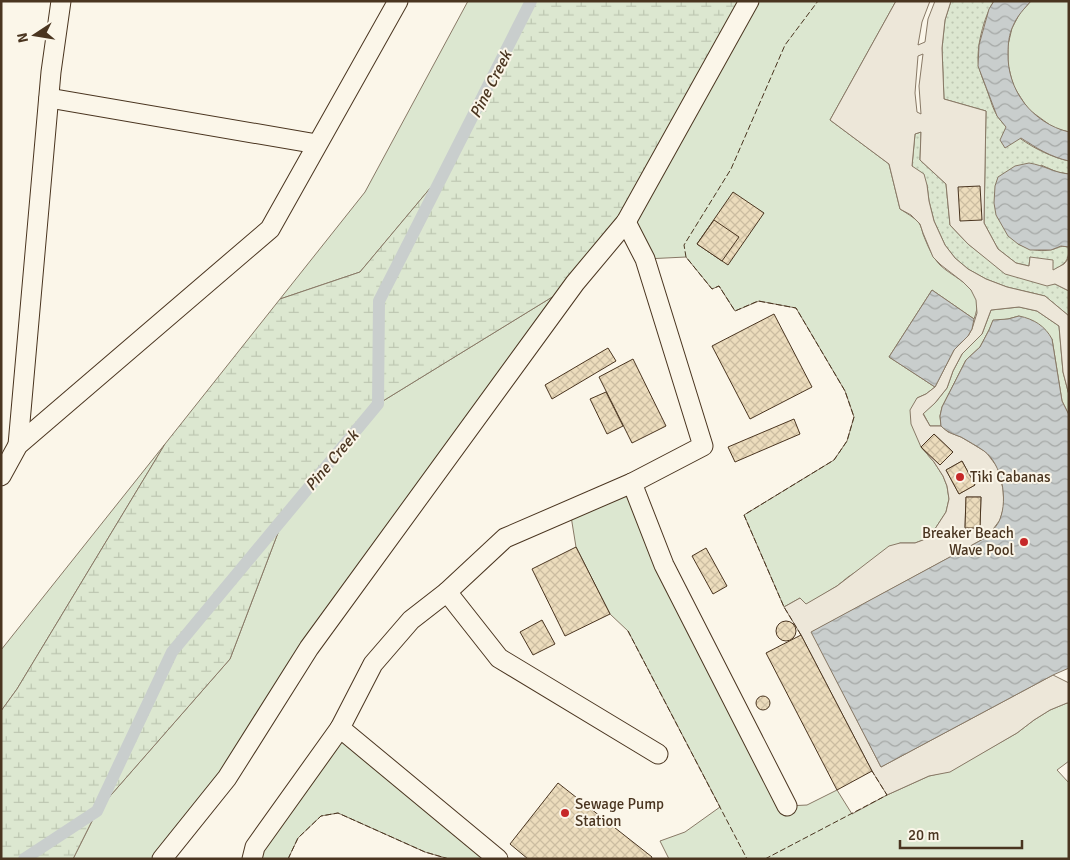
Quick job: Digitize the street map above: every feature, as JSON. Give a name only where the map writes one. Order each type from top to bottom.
[{"type":"lane","points":[[18,444],[51,72],[61,1]]},
{"type":"lane","points":[[1,476],[18,444],[270,228],[398,1]]},
{"type":"lane","points":[[162,859],[227,778],[309,648],[575,283],[626,222],[749,1]]},
{"type":"lane","points":[[49,98],[317,144]]},
{"type":"lane","points":[[252,859],[255,846],[340,728],[372,664],[411,620],[447,592],[505,538],[632,483],[702,446],[645,259],[626,222]]},
{"type":"lane","points":[[632,483],[664,565],[787,806]]},
{"type":"lane","points":[[447,592],[499,658],[658,754]]},
{"type":"lane","points":[[340,728],[498,859]]},
{"type":"green space","points":[[468,1],[531,1],[447,168],[360,272],[280,299],[365,192]]},
{"type":"green space","points":[[531,1],[749,1],[626,222],[575,283],[378,404],[284,517],[230,659],[97,811],[73,859],[1,859],[1,711],[17,689],[165,444],[280,299],[360,272],[447,168]]},
{"type":"green space","points":[[749,1],[896,1],[830,120],[889,164],[900,209],[919,223],[937,262],[971,289],[977,300],[977,310],[974,319],[932,290],[889,357],[935,387],[917,398],[921,447],[934,462],[947,486],[949,499],[946,512],[931,535],[923,540],[915,543],[900,543],[806,605],[800,598],[784,607],[744,515],[834,460],[847,441],[854,417],[845,391],[796,308],[759,301],[735,311],[719,286],[712,289],[686,257],[645,259],[626,222]]},
{"type":"green space","points":[[951,1],[994,1],[981,33],[978,60],[981,74],[995,111],[1004,125],[1021,139],[1050,155],[1069,161],[1069,174],[1057,172],[1041,165],[1018,244],[1041,251],[1052,250],[1062,246],[1069,247],[1066,262],[1053,271],[1030,257],[1029,266],[1016,263],[998,249],[984,223],[986,111],[944,99],[942,48],[945,20]]},
{"type":"green space","points":[[1031,1],[1069,1],[1069,132],[1054,128],[1028,109],[1014,87],[1011,77],[1008,64],[1008,45],[1012,28],[1020,13]]},
{"type":"green space","points":[[921,132],[920,160],[946,184],[950,225],[968,244],[986,258],[1069,291],[1069,316],[1045,296],[1007,287],[986,279],[968,269],[955,258],[945,245],[934,221],[927,185],[912,166],[915,134]]},
{"type":"green space","points":[[575,283],[162,859],[73,859],[97,811],[230,659],[284,517],[378,404]]},
{"type":"green space","points":[[1019,307],[1037,311],[1059,326],[1063,372],[1069,395],[1069,415],[1062,401],[1052,339],[1019,316],[993,321],[980,347],[966,360],[942,407],[940,416],[941,426],[930,426],[923,413],[935,403],[947,388],[962,354],[982,334],[991,310]]},
{"type":"green space","points":[[165,444],[17,689],[1,711],[1,650]]},
{"type":"green space","points":[[632,483],[787,806],[807,805],[837,790],[852,814],[887,795],[929,776],[950,771],[1017,733],[1050,710],[1069,703],[1069,761],[1057,770],[1069,783],[1069,859],[669,859],[660,841],[685,832],[720,807],[628,631],[610,614],[576,547],[570,510]]},
{"type":"green space","points":[[340,728],[498,859],[449,859],[425,852],[338,813],[321,816],[298,838],[288,859],[252,859]]},
{"type":"shaded area","points":[[896,1],[930,1],[922,22],[918,45],[925,42],[928,19],[935,1],[951,1],[945,20],[942,48],[944,99],[986,111],[984,223],[998,249],[1016,263],[1029,266],[1030,257],[1053,260],[1053,270],[1064,264],[1069,258],[1069,291],[1055,284],[1047,286],[1005,274],[968,244],[950,225],[946,184],[920,160],[921,132],[915,134],[912,166],[924,174],[934,221],[945,245],[955,258],[968,269],[986,279],[1007,287],[1045,296],[1069,316],[1069,395],[1063,372],[1059,326],[1037,311],[1019,307],[991,310],[982,334],[962,354],[947,388],[923,414],[930,426],[941,426],[948,432],[961,437],[986,452],[998,468],[1003,489],[1004,506],[1000,520],[987,537],[812,632],[881,767],[1053,675],[1069,683],[1069,703],[1050,710],[1017,733],[950,772],[929,776],[887,795],[872,771],[801,635],[784,607],[800,598],[806,604],[837,586],[889,546],[900,543],[915,543],[923,540],[931,535],[946,512],[949,499],[947,486],[934,462],[921,447],[911,424],[910,410],[917,398],[935,387],[954,350],[968,336],[977,313],[976,300],[971,290],[963,282],[933,257],[920,224],[911,215],[900,209],[889,164],[830,120]],"holes":[[[923,54],[919,86],[921,114],[917,112],[915,93],[918,56]],[[934,434],[953,452],[940,465],[921,447]],[[962,461],[975,485],[959,494],[946,470]],[[966,497],[981,497],[980,528],[965,527]]]},
{"type":"water","points":[[994,1],[1031,1],[1017,19],[1010,36],[1008,53],[1012,80],[1024,103],[1033,113],[1056,128],[1069,132],[1069,161],[1044,152],[1021,138],[1005,148],[1000,140],[1006,127],[997,116],[978,66],[979,45],[989,9]]},
{"type":"water","points":[[1029,163],[1069,174],[1069,247],[1061,246],[1051,250],[1030,250],[1008,236],[996,215],[994,203],[995,186],[998,177],[1015,166]]},
{"type":"water","points":[[932,290],[974,319],[968,336],[954,350],[935,387],[889,357]]},
{"type":"water","name":"Breaker Beach Wave Pool","points":[[1019,316],[1030,319],[1038,324],[1046,330],[1052,339],[1062,401],[1069,415],[1069,668],[881,767],[811,632],[987,537],[998,524],[1002,511],[1003,492],[1002,482],[995,464],[984,451],[943,428],[940,416],[942,407],[966,360],[980,347],[993,320]]},
{"type":"building","points":[[980,186],[982,220],[960,221],[958,187]]},
{"type":"building","points":[[733,192],[764,213],[728,265],[697,244]]},
{"type":"building","points":[[714,220],[739,237],[722,261],[697,244]]},
{"type":"building","points":[[774,314],[812,387],[750,419],[712,346]]},
{"type":"building","points":[[608,348],[616,361],[552,399],[545,385]]},
{"type":"building","points":[[633,359],[666,426],[632,443],[599,377]]},
{"type":"building","points":[[606,392],[623,426],[607,434],[590,399]]},
{"type":"building","points":[[794,419],[800,434],[735,462],[728,447]]},
{"type":"building","points":[[934,434],[953,452],[940,465],[921,447]]},
{"type":"building","name":"Tiki Cabanas","points":[[962,461],[975,485],[959,494],[946,470]]},
{"type":"building","points":[[966,497],[981,497],[980,528],[965,528]]},
{"type":"building","points":[[576,547],[610,614],[565,636],[532,569]]},
{"type":"building","points":[[706,548],[727,586],[713,594],[692,556]]},
{"type":"building","points":[[542,620],[555,644],[533,655],[520,632]]},
{"type":"building","points":[[782,621],[790,621],[796,627],[796,635],[790,641],[782,641],[776,635],[776,627]]},
{"type":"building","points":[[801,635],[872,771],[837,790],[766,653]]},
{"type":"building","points":[[760,696],[766,696],[770,703],[766,710],[760,710],[756,706],[756,700]]},
{"type":"building","name":"Sewage Pump Station","points":[[558,783],[652,857],[651,859],[528,859],[510,844]]},
{"type":"waterway","name":"Pine Creek","points":[[24,859],[97,811],[172,652],[378,404],[379,301],[531,1]]},
{"type":"fence","points":[[801,635],[784,607],[744,515],[834,460],[847,441],[854,417],[845,391],[796,308],[758,301],[735,311],[719,286],[712,289],[686,257],[684,245],[731,169],[785,45],[818,1]]},
{"type":"fence","points":[[628,631],[747,859]]},
{"type":"fence","points":[[765,859],[887,795],[872,771]]},
{"type":"fence","points":[[288,859],[298,838],[321,816],[338,813],[425,852],[449,859]]},
{"type":"place","name":"Tiki Cabanas","points":[[960,477]]},
{"type":"place","name":"Breaker Beach Wave Pool","points":[[1024,542]]},
{"type":"place","name":"Sewage Pump Station","points":[[565,813]]}]
